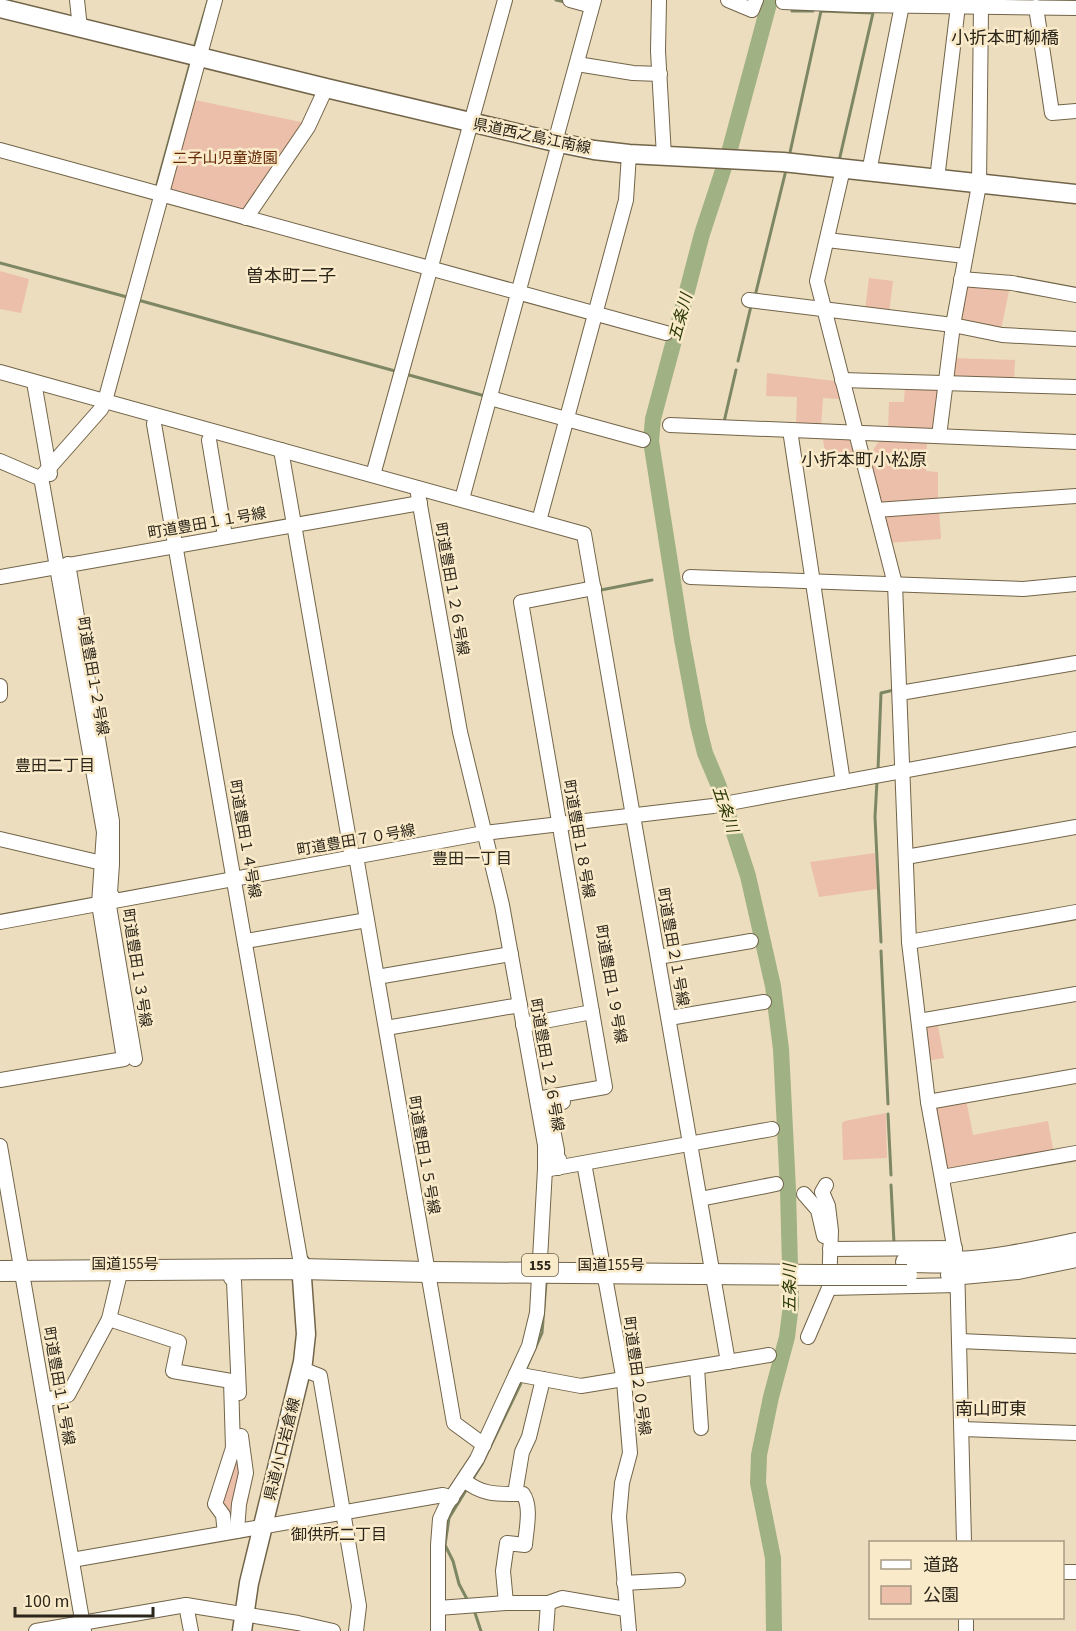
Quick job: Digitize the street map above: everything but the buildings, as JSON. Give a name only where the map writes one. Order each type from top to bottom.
[{"type":"highway","name":"国道155号","points":[[957,1268],[1076,1243]]},
{"type":"highway","name":"国道155号","points":[[0,1271],[21,1267],[713,1271],[1018,1269],[1076,1257]]},
{"type":"highway","name":"国道155号","points":[[0,1263],[21,1267],[121,1269],[301,1267]]},
{"type":"main road","name":"県道西之島江南線","points":[[0,8],[557,143],[629,154],[783,162],[1076,194]]},
{"type":"main road","name":"県道小口岩倉線","points":[[243,1622],[262,1527],[302,1369],[306,1334],[301,1267]]},
{"type":"street","points":[[77,0],[80,28]]},
{"type":"street","points":[[0,461],[37,477],[45,472],[104,403],[215,0]]},
{"type":"street","points":[[373,475],[505,0]]},
{"type":"street","points":[[462,499],[519,292],[593,3],[570,0]]},
{"type":"street","points":[[659,0],[664,156]]},
{"type":"street","points":[[728,0],[752,10],[756,0]]},
{"type":"street","points":[[783,2],[903,2],[958,6],[1076,8]]},
{"type":"street","points":[[869,172],[903,2]]},
{"type":"street","points":[[938,179],[958,6]]},
{"type":"street","points":[[939,436],[953,326],[979,185],[981,6]]},
{"type":"street","points":[[1036,7],[1052,113],[1076,111]]},
{"type":"street","points":[[577,64],[633,74],[660,74]]},
{"type":"street","points":[[246,218],[308,127],[326,88]]},
{"type":"street","points":[[0,150],[666,333]]},
{"type":"street","points":[[0,372],[31,383],[373,475],[418,494],[462,499],[539,521],[626,200],[629,154]]},
{"type":"street","points":[[843,169],[817,281],[895,584],[909,942],[928,1102],[957,1268],[964,1541]]},
{"type":"street","points":[[826,240],[965,256]]},
{"type":"street","points":[[961,279],[1012,283],[1076,295]]},
{"type":"street","points":[[749,300],[824,308],[1002,335],[1076,339]]},
{"type":"street","points":[[842,380],[1076,387]]},
{"type":"street","name":"町道豊田１２号線","points":[[0,1080],[130,1059],[105,903],[102,863],[104,832],[64,565],[45,472],[31,383]]},
{"type":"street","points":[[490,398],[643,440]]},
{"type":"street","name":"町道豊田１４号線","points":[[156,417],[154,424],[177,545],[301,1267]]},
{"type":"street","points":[[669,425],[1076,442]]},
{"type":"street","points":[[790,430],[843,782]]},
{"type":"street","points":[[209,440],[225,536]]},
{"type":"street","name":"町道豊田１５号線","points":[[286,453],[454,1423],[484,1445]]},
{"type":"street","name":"町道豊田１１号線","points":[[0,577],[298,523],[418,494]]},
{"type":"street","name":"町道豊田１２６号線","points":[[418,494],[461,739],[502,905],[545,1145],[552,1169],[534,1329],[484,1445],[442,1513],[439,1526],[438,1631]]},
{"type":"street","points":[[876,510],[1076,496]]},
{"type":"street","name":"町道豊田２１号線","points":[[539,521],[585,536],[728,1362]]},
{"type":"street","name":"町道豊田１３号線","points":[[64,565],[112,821],[110,893],[114,899],[105,903]]},
{"type":"street","points":[[690,577],[1023,589],[1076,584]]},
{"type":"street","name":"町道豊田１８号線","points":[[537,1099],[605,1087],[563,823],[521,602],[594,588]]},
{"type":"street","name":"町道豊田１９号線","points":[[528,609],[563,823],[614,1092],[548,1104],[559,1160],[552,1169]]},
{"type":"street","points":[[900,693],[1076,663]]},
{"type":"street","points":[[0,686],[0,695]]},
{"type":"street","name":"町道豊田７０号線","points":[[0,921],[484,833],[720,805],[1076,739]]},
{"type":"street","points":[[906,857],[1076,827]]},
{"type":"street","points":[[0,839],[102,863]]},
{"type":"street","points":[[909,942],[1076,912]]},
{"type":"street","points":[[246,941],[367,920]]},
{"type":"street","points":[[658,957],[751,940]]},
{"type":"street","points":[[377,977],[511,954]]},
{"type":"street","points":[[919,1021],[1076,994]]},
{"type":"street","points":[[669,1018],[764,1002]]},
{"type":"street","points":[[386,1028],[520,1005]]},
{"type":"street","points":[[523,1025],[592,1012]]},
{"type":"street","points":[[928,1102],[1076,1076]]},
{"type":"street","points":[[552,1169],[772,1129]]},
{"type":"street","name":"町道豊田１１号線","points":[[0,1146],[84,1627]]},
{"type":"street","points":[[942,1177],[1076,1153]]},
{"type":"street","name":"町道豊田２０号線","points":[[584,1163],[624,1381],[630,1453],[620,1498],[619,1517],[629,1631]]},
{"type":"street","points":[[700,1199],[776,1184]]},
{"type":"street","points":[[821,1269],[831,1231],[828,1206],[822,1192],[826,1185]]},
{"type":"street","points":[[804,1194],[818,1210],[826,1241],[808,1337]]},
{"type":"street","points":[[821,1269],[957,1268]]},
{"type":"street","points":[[821,1269],[957,1268]]},
{"type":"street","points":[[44,1400],[68,1395],[109,1319],[121,1269]]},
{"type":"street","points":[[231,1269],[231,1278],[234,1281],[233,1448],[215,1504],[231,1532]]},
{"type":"street","points":[[109,1319],[179,1342],[173,1371],[235,1381]]},
{"type":"street","points":[[959,1341],[1076,1346]]},
{"type":"street","points":[[516,1374],[581,1386],[624,1381],[770,1355]]},
{"type":"street","points":[[697,1368],[701,1428]]},
{"type":"street","points":[[302,1369],[320,1376],[345,1512],[359,1606],[356,1631]]},
{"type":"street","points":[[515,1494],[522,1452],[529,1437],[543,1379]]},
{"type":"street","points":[[231,1532],[246,1473],[235,1381]]},
{"type":"street","points":[[962,1429],[1076,1433]]},
{"type":"street","points":[[464,1480],[478,1491],[523,1494],[526,1499],[525,1545],[507,1543],[503,1570],[506,1603]]},
{"type":"street","points":[[72,1560],[443,1495],[452,1498]]},
{"type":"street","points":[[624,1582],[678,1580]]},
{"type":"street","points":[[438,1608],[506,1603],[549,1603],[562,1598],[626,1609]]},
{"type":"street","points":[[546,1631],[549,1603]]},
{"type":"street","points":[[186,1605],[191,1631]]},
{"type":"street","points":[[36,1631],[84,1627],[186,1605],[243,1622],[331,1631]]},
{"type":"green space","name":"二子山児童遊園","points":[[190,99],[306,123],[247,212],[167,192]]},
{"type":"green space","points":[[0,271],[29,279],[21,313],[0,309]]},
{"type":"green space","points":[[869,278],[893,281],[889,313],[865,310]]},
{"type":"green space","points":[[963,284],[1010,286],[1001,330],[960,323]]},
{"type":"green space","points":[[952,358],[1015,360],[1014,381],[950,379]]},
{"type":"green space","points":[[767,373],[835,381],[840,399],[823,398],[821,428],[796,427],[797,397],[766,396]]},
{"type":"green space","points":[[905,384],[939,385],[937,431],[888,431],[889,402],[904,402]]},
{"type":"green space","points":[[822,434],[849,435],[856,462],[827,463]]},
{"type":"green space","points":[[882,438],[927,440],[926,471],[938,472],[938,503],[881,507],[872,480],[870,463],[871,454]]},
{"type":"green space","points":[[939,509],[941,539],[888,543],[883,512]]},
{"type":"green space","points":[[875,853],[877,889],[819,897],[810,862]]},
{"type":"green space","points":[[937,1021],[944,1058],[926,1061],[922,1026]]},
{"type":"green space","points":[[966,1099],[973,1135],[1048,1121],[1054,1154],[947,1173],[933,1108],[936,1104]]},
{"type":"green space","points":[[886,1113],[887,1158],[843,1160],[842,1123]]},
{"type":"green space","points":[[237,1459],[244,1471],[249,1500],[243,1513],[228,1526],[214,1515],[211,1502],[222,1466]]},
{"type":"waterway","points":[[556,0],[565,2]]},
{"type":"waterway","name":"五条川","points":[[770,0],[730,149],[702,234],[653,419],[651,441],[698,725],[705,753],[718,784],[748,876],[773,986],[781,1049],[791,1305],[787,1337],[759,1455],[758,1483],[773,1558],[774,1631]]},
{"type":"waterway","points":[[194,48],[208,1]]},
{"type":"waterway","points":[[792,11],[813,11]]},
{"type":"waterway","points":[[789,157],[821,11],[873,13],[839,161]]},
{"type":"waterway","points":[[156,188],[190,64]]},
{"type":"waterway","points":[[755,296],[786,170]]},
{"type":"waterway","points":[[0,263],[127,297],[128,295]]},
{"type":"waterway","points":[[138,300],[395,371]]},
{"type":"waterway","points":[[738,361],[751,306]]},
{"type":"waterway","points":[[724,422],[736,370]]},
{"type":"waterway","points":[[409,375],[485,396]]},
{"type":"waterway","name":"五条川","points":[[667,577],[672,578]]},
{"type":"waterway","points":[[601,590],[652,580]]},
{"type":"waterway","points":[[878,770],[881,693],[894,690]]},
{"type":"waterway","points":[[877,781],[875,817],[881,942]]},
{"type":"waterway","points":[[881,951],[888,1104]]},
{"type":"waterway","points":[[888,1114],[891,1175]]},
{"type":"waterway","points":[[891,1185],[894,1243]]},
{"type":"waterway","points":[[526,1369],[542,1333],[546,1283]]},
{"type":"waterway","points":[[472,1480],[521,1383]]},
{"type":"waterway","points":[[468,1487],[449,1518],[445,1545],[453,1561],[459,1584],[468,1601]]},
{"type":"waterway","points":[[474,1610],[481,1631]]},
{"type":"district","name":"小折本町柳橋","points":[[1005,38]]},
{"type":"district","name":"曽本町二子","points":[[291,276]]},
{"type":"district","name":"小折本町小松原","points":[[864,460]]},
{"type":"district","name":"豊田二丁目","points":[[55,765]]},
{"type":"district","name":"豊田一丁目","points":[[472,858]]},
{"type":"district","name":"南山町東","points":[[991,1409]]},
{"type":"district","name":"御供所二丁目","points":[[339,1534]]}]
